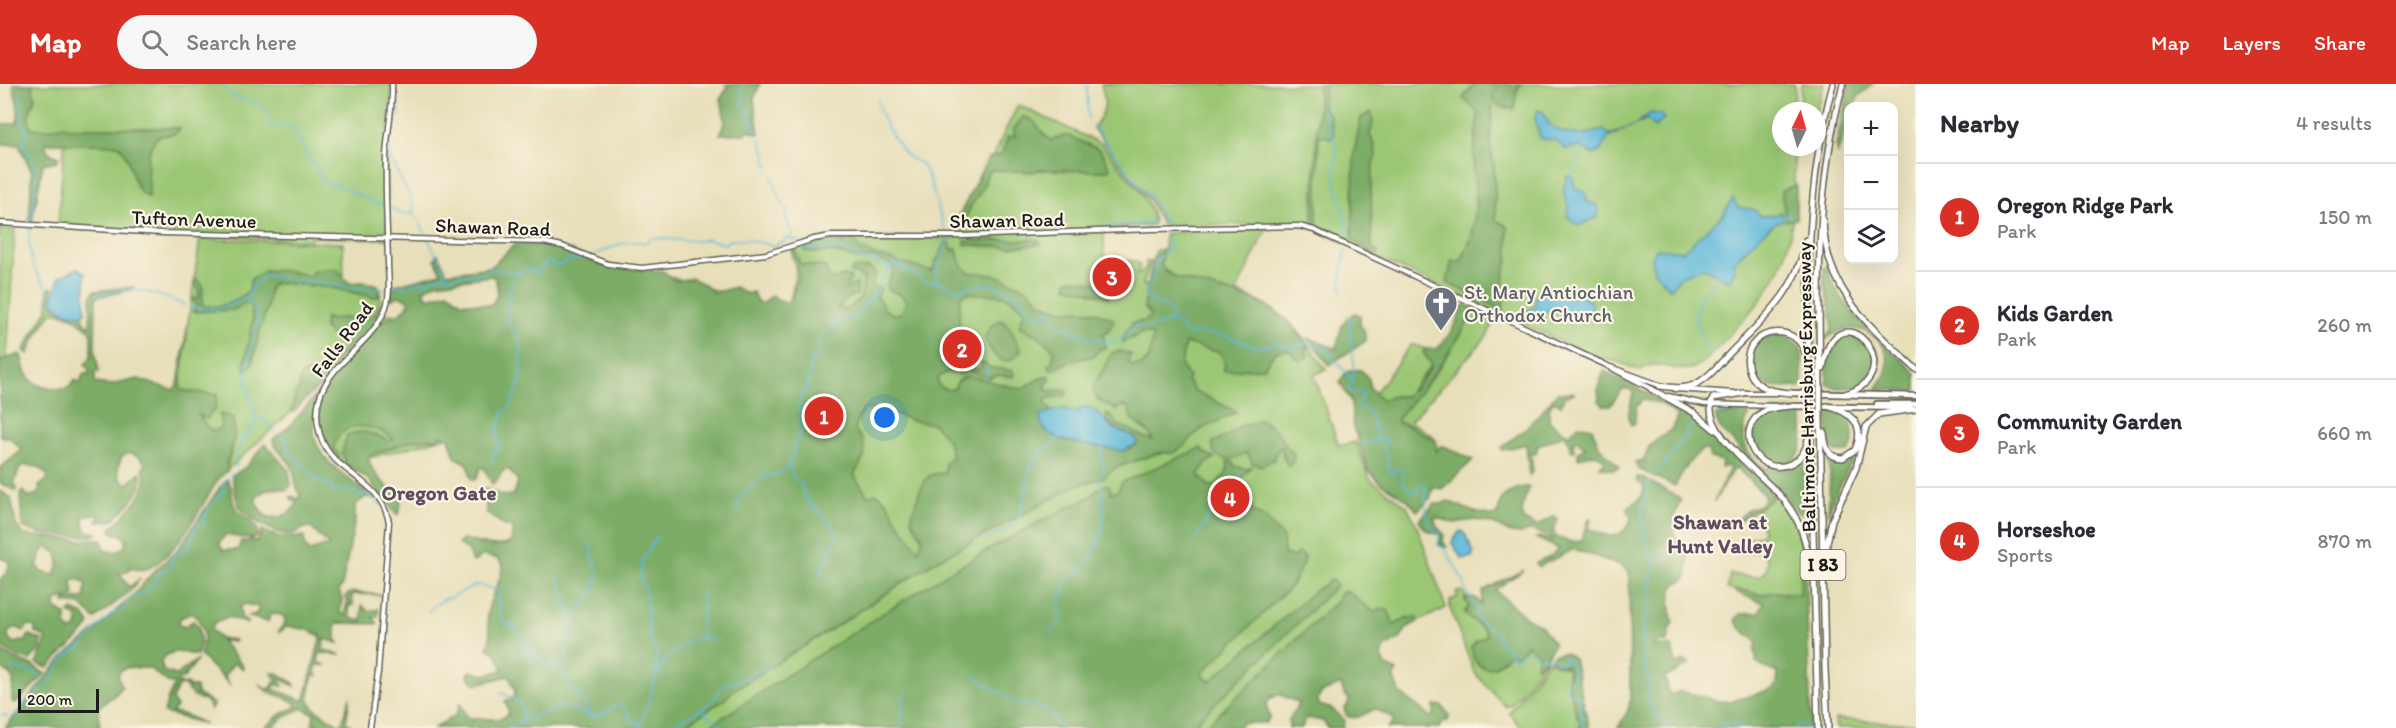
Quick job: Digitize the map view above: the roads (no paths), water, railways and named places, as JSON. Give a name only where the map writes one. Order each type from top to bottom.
[{"type":"highway","name":"Baltimore-Harrisburg Expressway","points":[[1818,728],[1809,384],[1810,218],[1820,141],[1833,84]]},
{"type":"highway","name":"Baltimore-Harrisburg Expressway","points":[[1828,728],[1818,301],[1821,203],[1829,141],[1843,84]]},
{"type":"highway","points":[[1821,203],[1826,251],[1839,286],[1854,308],[1916,369]]},
{"type":"highway","points":[[1659,386],[1687,387],[1701,381],[1776,306],[1798,271],[1810,218]]},
{"type":"highway","points":[[1818,301],[1823,369]]},
{"type":"highway","points":[[1791,393],[1766,389],[1752,377],[1748,357],[1752,346],[1760,338],[1779,332],[1797,339],[1805,353],[1809,384]]},
{"type":"highway","points":[[1821,386],[1826,350],[1837,337],[1855,333],[1873,341]]},
{"type":"highway","points":[[1845,394],[1865,389],[1875,381]]},
{"type":"highway","points":[[1651,389],[1700,416],[1777,492],[1791,510],[1806,543],[1813,595]]},
{"type":"highway","points":[[1720,435],[1713,421],[1711,405],[1715,397],[1744,393]]},
{"type":"highway","points":[[1791,406],[1765,411],[1753,422],[1749,441],[1758,459],[1776,466],[1795,462],[1806,447],[1810,422]]},
{"type":"highway","points":[[1823,430],[1826,448],[1833,456],[1843,458],[1855,450],[1857,429],[1854,419],[1844,410],[1827,406]]},
{"type":"highway","points":[[1826,573],[1827,543],[1832,520],[1856,468],[1866,427],[1879,414],[1916,407]]},
{"type":"highway","points":[[1822,413],[1828,717]]},
{"type":"main road","name":"Falls Road","points":[[370,728],[378,672],[389,522],[376,492],[342,467],[328,450],[320,434],[318,413],[321,395],[329,377],[375,326],[385,309],[388,290],[386,155],[392,110],[392,84]]},
{"type":"main road","name":"Tufton Avenue","points":[[0,223],[142,232],[388,240]]},
{"type":"main road","name":"Shawan Road","points":[[388,240],[543,242],[626,267],[656,267],[766,254],[800,243],[838,236],[963,236],[1299,226],[1314,230],[1604,364],[1659,386],[1696,392],[1916,396]]},
{"type":"main road","name":"Shawan Road","points":[[1604,364],[1651,389],[1683,401],[1711,405],[1916,407]]},
{"type":"water","points":[[1538,110],[1543,112],[1553,126],[1568,133],[1587,134],[1604,129],[1609,135],[1631,126],[1609,137],[1599,152],[1594,155],[1580,146],[1565,149],[1556,141],[1540,138],[1535,119]]},
{"type":"water","points":[[1650,113],[1661,114],[1664,119],[1654,127],[1647,119],[1636,124]]},
{"type":"water","points":[[1572,176],[1575,188],[1585,192],[1588,203],[1596,204],[1599,209],[1598,217],[1579,226],[1567,217],[1568,206],[1563,191],[1567,177]]},
{"type":"water","points":[[1733,198],[1737,207],[1755,210],[1760,216],[1775,215],[1781,212],[1783,221],[1771,226],[1740,256],[1734,263],[1735,271],[1729,281],[1704,268],[1681,276],[1670,289],[1654,271],[1651,260],[1657,248],[1683,251],[1723,215]]},
{"type":"water","points":[[77,268],[85,273],[85,313],[82,315],[65,312],[52,301],[59,277]]},
{"type":"water","points":[[1546,290],[1562,296],[1579,294],[1591,302],[1592,311],[1578,316],[1546,311],[1536,318],[1528,316],[1526,311],[1535,307],[1536,296]]},
{"type":"water","points":[[1084,407],[1093,409],[1115,429],[1135,437],[1136,445],[1122,451],[1074,443],[1050,434],[1043,427],[1040,417],[1043,415],[1065,409],[1077,413]]},
{"type":"water","points":[[1460,531],[1464,532],[1474,553],[1472,557],[1462,559],[1452,542]]},
{"type":"waterway","points":[[223,84],[232,95],[253,102],[264,109],[271,126],[294,127],[300,142],[324,182],[335,184],[383,206]]},
{"type":"waterway","points":[[1087,84],[1088,118]]},
{"type":"waterway","points":[[741,88],[743,99],[741,104],[750,111],[749,119],[753,122],[757,132]]},
{"type":"waterway","points":[[21,90],[22,122],[28,133],[23,140],[24,146],[32,156],[37,182],[30,223]]},
{"type":"waterway","points":[[878,100],[884,122],[896,141],[906,155],[920,163],[926,170],[947,234]]},
{"type":"waterway","points":[[395,102],[399,103],[400,116],[396,116],[390,140],[389,149],[392,162],[411,199],[413,214],[447,275]]},
{"type":"waterway","points":[[1325,105],[1325,114],[1336,146],[1335,181],[1346,221],[1348,244]]},
{"type":"waterway","points":[[1093,125],[1153,201],[1163,221],[1167,222]]},
{"type":"waterway","points":[[760,139],[766,155],[765,161],[769,166]]},
{"type":"waterway","points":[[1572,176],[1582,148]]},
{"type":"waterway","points":[[772,176],[788,211],[786,219],[793,237]]},
{"type":"waterway","points":[[391,208],[399,213],[412,214]]},
{"type":"waterway","points":[[1782,217],[1792,214]]},
{"type":"waterway","points":[[1107,226],[1150,223],[1151,219]]},
{"type":"waterway","points":[[30,228],[31,259],[46,286]]},
{"type":"waterway","points":[[1167,237],[1170,248],[1156,261],[1146,298],[1167,309],[1172,320]]},
{"type":"waterway","points":[[592,256],[624,243],[644,243],[652,238],[698,241],[707,239],[725,244],[729,240],[748,240],[775,246],[788,238],[798,241]]},
{"type":"waterway","points":[[936,281],[937,270],[947,239]]},
{"type":"waterway","points":[[801,245],[810,249],[838,249],[891,267],[896,263],[902,264],[904,271],[915,274],[925,282],[938,282],[959,290],[990,284],[1016,294],[1029,312],[1041,316],[1048,310],[1057,325],[1071,329],[1074,334],[1081,330],[1089,339],[1099,338],[1105,343],[1122,339],[1135,326],[1154,327],[1171,321],[1178,324],[1188,335],[1198,332],[1228,337],[1262,348],[1277,342],[1290,349],[1303,343],[1324,346],[1353,381],[1348,388],[1350,391],[1363,392],[1359,404],[1369,412],[1377,439],[1385,437],[1388,441],[1383,448],[1389,461],[1389,471],[1394,474],[1396,469],[1402,469],[1403,484],[1415,493],[1418,492],[1420,485],[1423,484],[1426,487],[1428,520],[1440,534],[1438,545],[1445,549],[1464,582],[1466,592],[1475,604],[1479,621],[1497,633],[1500,643],[1507,647],[1514,659],[1527,649],[1538,657],[1555,658],[1559,663],[1564,662],[1564,657],[1570,659],[1574,677],[1567,682],[1568,692],[1580,697],[1582,707],[1580,712],[1584,717],[1578,721],[1586,728]]},
{"type":"waterway","points":[[1342,292],[1342,271],[1346,250]]},
{"type":"waterway","points":[[391,288],[398,285],[406,288],[418,281],[424,283],[443,275],[453,278],[457,274],[476,276],[489,269],[520,273],[528,269],[538,273],[547,261],[558,266],[572,259],[588,259]]},
{"type":"waterway","points":[[882,283],[884,276],[892,268]]},
{"type":"waterway","points":[[489,464],[493,460],[492,453],[499,449],[497,432],[503,412],[510,406],[521,379],[521,344],[514,329],[507,324],[509,290],[515,272]]},
{"type":"waterway","points":[[256,405],[250,402],[251,390],[246,385],[248,382],[247,367],[257,325],[255,309],[245,299],[249,296],[252,285],[265,274],[293,281],[316,281],[342,287],[386,289]]},
{"type":"waterway","points":[[1709,351],[1698,330],[1696,309],[1703,294],[1717,275]]},
{"type":"waterway","points":[[737,513],[739,500],[754,485],[764,476],[782,471],[790,464],[794,445],[801,430],[799,400],[807,385],[812,359],[818,358],[820,352],[818,341],[828,331],[834,329],[831,324],[848,320],[858,314],[862,310],[862,305],[867,303],[881,285]]},
{"type":"waterway","points":[[48,288],[54,293]]},
{"type":"waterway","points":[[95,295],[132,289],[156,294],[185,305]]},
{"type":"waterway","points":[[190,307],[208,309],[224,307],[244,298]]},
{"type":"waterway","points":[[1346,316],[1351,320],[1350,335],[1354,365],[1352,380]]},
{"type":"waterway","points":[[985,377],[987,368]]},
{"type":"waterway","points":[[236,467],[235,450],[240,449],[241,438],[249,436],[250,429],[255,427],[256,417],[252,413],[256,409]]},
{"type":"waterway","points":[[1716,414],[1748,410]]},
{"type":"waterway","points":[[258,418],[276,431]]},
{"type":"waterway","points":[[1654,475],[1669,459],[1695,420]]},
{"type":"waterway","points":[[281,434],[287,443],[289,452],[316,479],[328,484],[334,492],[347,489],[361,495],[368,494],[380,505]]},
{"type":"waterway","points":[[986,539],[1008,529],[1017,521],[1024,500],[1029,469],[1041,450],[1052,445],[1055,439],[1061,438]]},
{"type":"waterway","points":[[1360,444],[1377,440]]},
{"type":"waterway","points":[[1049,633],[1059,624],[1066,583],[1083,568],[1100,540],[1103,496],[1098,479],[1104,470],[1101,456],[1103,447]]},
{"type":"waterway","points":[[790,464],[792,475],[801,484],[805,498],[829,522],[836,536],[828,550],[832,556],[821,566],[820,577]]},
{"type":"waterway","points":[[230,476],[234,473]]},
{"type":"waterway","points":[[1196,538],[1219,502],[1219,489],[1241,475]]},
{"type":"waterway","points":[[13,717],[52,678],[58,665],[66,656],[83,645],[98,627],[113,613],[119,611],[134,593],[139,596],[142,594],[152,586],[161,572],[170,568],[172,558],[176,553],[181,554],[189,546],[196,526],[205,522],[203,516],[206,515],[210,504],[224,491],[221,486],[228,478]]},
{"type":"waterway","points":[[1650,482],[1645,495],[1642,517],[1643,532],[1656,567],[1651,579],[1650,607],[1642,622],[1644,661],[1650,687],[1647,699],[1656,716],[1671,728]]},
{"type":"waterway","points":[[641,728],[640,724],[649,704],[655,678],[657,654],[649,637],[646,592],[640,577],[642,561],[657,536]]},
{"type":"waterway","points":[[589,543],[597,571],[597,582],[594,592],[578,613],[566,650],[567,667],[563,676],[567,680],[568,688],[579,694],[580,700],[586,701],[590,716]]},
{"type":"waterway","points":[[556,574],[567,609],[574,620]]},
{"type":"waterway","points":[[449,598],[477,585],[498,590],[501,620],[512,624],[542,660],[557,669],[565,670]]},
{"type":"waterway","points":[[701,592],[703,601],[701,638]]},
{"type":"waterway","points":[[428,612],[447,598]]},
{"type":"waterway","points":[[491,599],[499,600]]},
{"type":"waterway","points":[[516,638],[528,657],[535,661],[541,660]]},
{"type":"waterway","points":[[656,677],[667,659],[684,644],[698,639],[718,640]]},
{"type":"waterway","points":[[665,728],[709,705],[723,685],[746,678],[771,666]]},
{"type":"waterway","points":[[10,668],[34,672],[42,676]]},
{"type":"waterway","points":[[973,675],[1016,704],[1035,706],[1049,711],[1059,728]]},
{"type":"waterway","points":[[501,693],[521,705],[522,722]]},
{"type":"waterway","points":[[901,728],[904,694]]},
{"type":"waterway","points":[[590,716],[603,714],[620,704],[633,721],[640,723]]},
{"type":"waterway","points":[[507,728],[564,705],[569,709],[575,709],[580,714],[586,711],[589,717]]},
{"type":"waterway","points":[[702,710],[724,728]]},
{"type":"waterway","points":[[0,715],[7,716]]},
{"type":"waterway","points":[[1719,728],[1722,724],[1729,726],[1737,723],[1743,728]]},
{"type":"waterway","points":[[1795,728],[1798,725],[1808,727]]},
{"type":"place","name":"Community Garden","points":[[1112,277]]},
{"type":"place","name":"St. Mary Antiochian Orthodox Church","points":[[1441,332]]},
{"type":"place","name":"Kids Garden","points":[[962,349]]},
{"type":"place","name":"Oregon Ridge Park","points":[[824,416]]},
{"type":"place","name":"Horseshoe","points":[[1230,498]]},
{"type":"district","name":"Oregon Gate","points":[[439,492]]},
{"type":"district","name":"Shawan at Hunt Valley","points":[[1720,533]]}]
